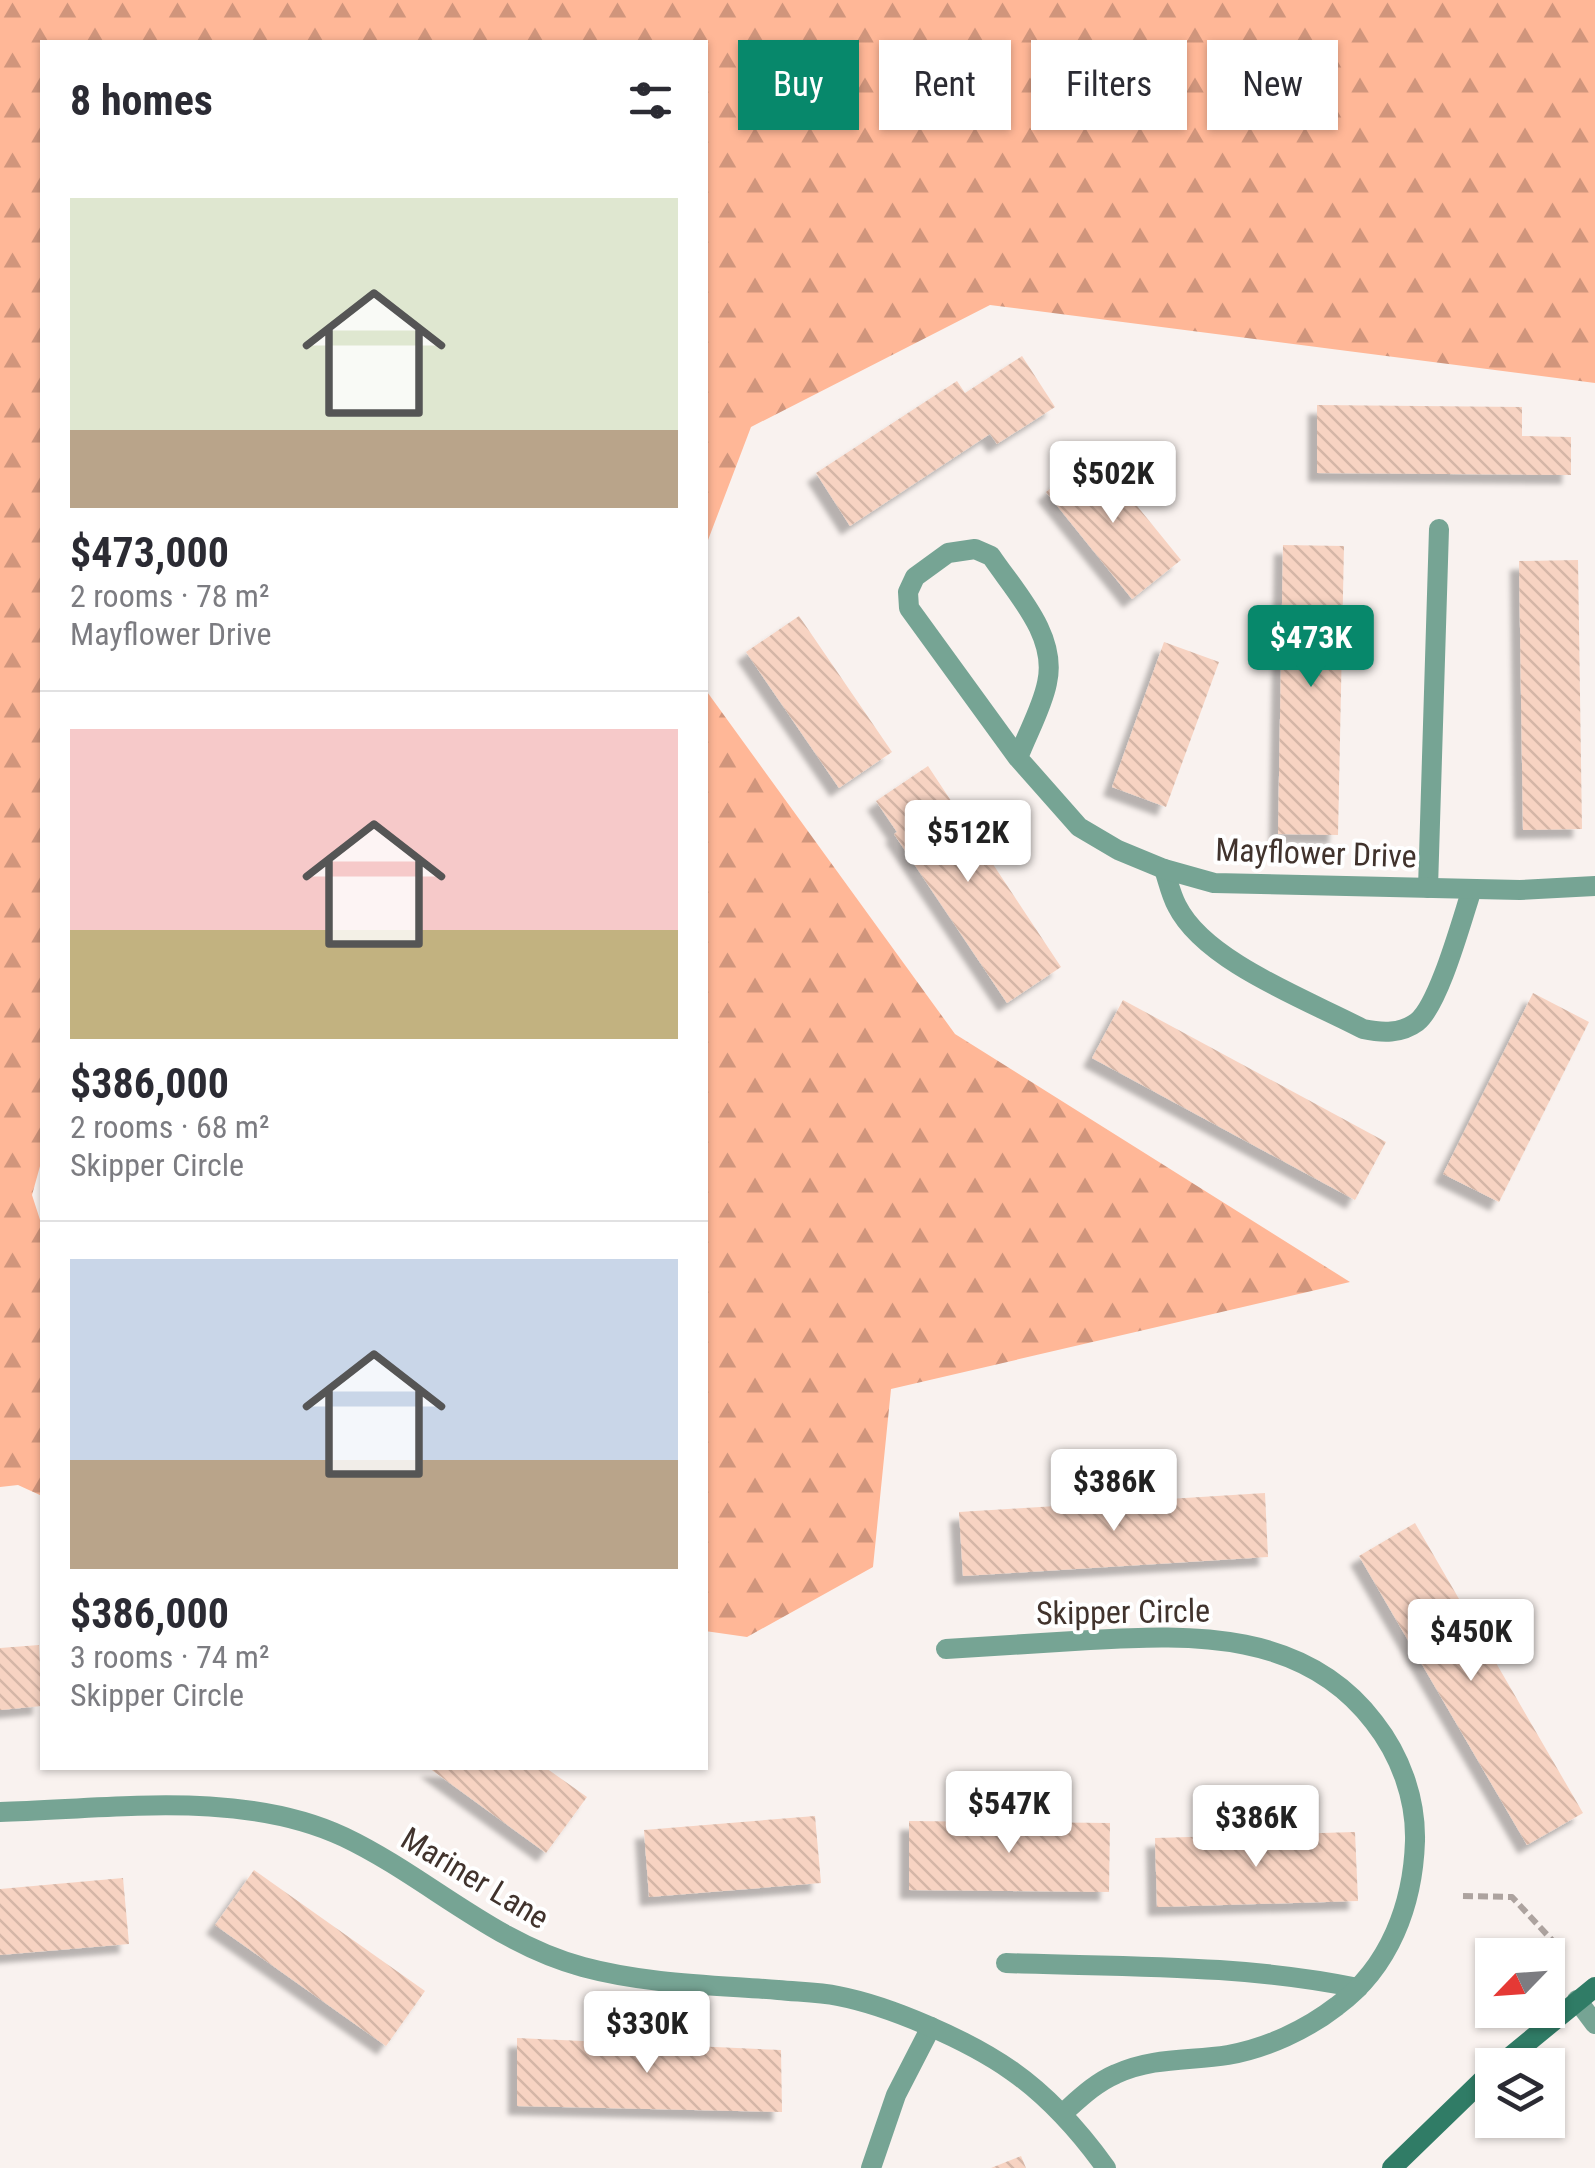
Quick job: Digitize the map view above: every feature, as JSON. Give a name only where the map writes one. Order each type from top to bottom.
[{"type":"street","points":[[1428,888],[1439,529]]},
{"type":"street","name":"Mayflower Drive","points":[[1018,758],[1047,684],[1049,661],[1043,634],[991,556],[964,548],[948,554],[916,577],[908,592],[909,608],[1018,758],[1079,827],[1118,850],[1164,869],[1214,883],[1472,889],[1595,886]]},
{"type":"street","points":[[1164,869],[1177,906],[1197,934],[1218,953],[1363,1029],[1380,1032],[1397,1031],[1416,1022],[1431,1007],[1472,889]]},
{"type":"street","name":"Skipper Circle","points":[[946,1648],[1139,1637],[1244,1642],[1287,1654],[1326,1676],[1360,1704],[1386,1737],[1404,1775],[1415,1824],[1414,1867],[1404,1915],[1386,1952],[1358,1988],[1303,2029],[1270,2044],[1228,2055],[1161,2060],[1117,2073],[1090,2089],[1062,2114]]},
{"type":"street","name":"Mariner Lane","points":[[0,1812],[182,1807],[243,1809],[292,1817],[342,1836],[413,1874],[488,1926],[534,1950],[580,1966],[628,1978],[837,1996],[930,2027],[1011,2070],[1062,2114],[1106,2168]]},
{"type":"street","points":[[1006,1963],[1234,1971],[1304,1977],[1358,1988]]},
{"type":"street","points":[[1520,2048],[1595,1987]]},
{"type":"street","points":[[1577,2000],[1595,2024]]},
{"type":"street","points":[[871,2168],[896,2095],[930,2027]]},
{"type":"street","points":[[1392,2168],[1475,2087]]},
{"type":"path","points":[[1462,1896],[1512,1897],[1550,1938]]},
{"type":"green space","points":[[0,0],[1595,0],[1595,383],[990,305],[751,427],[708,540],[708,40],[40,40],[40,1166],[32,1195],[40,1220],[40,1495],[18,1485],[0,1487]]},
{"type":"green space","points":[[708,693],[955,1034],[1350,1282],[891,1389],[873,1567],[747,1637],[708,1631]]},
{"type":"building","points":[[1022,356],[1055,407],[997,444],[990,434],[850,526],[816,473],[957,381],[965,393]]},
{"type":"building","points":[[1317,405],[1522,407],[1522,436],[1571,437],[1571,475],[1317,473]]},
{"type":"building","points":[[1094,453],[1181,560],[1132,599],[1046,492]]},
{"type":"building","points":[[1283,545],[1344,546],[1338,835],[1278,834]]},
{"type":"building","points":[[1578,560],[1582,829],[1523,830],[1519,561]]},
{"type":"building","points":[[799,616],[892,752],[839,788],[746,652]]},
{"type":"building","points":[[1164,642],[1219,662],[1166,807],[1112,787]]},
{"type":"building","points":[[928,766],[1061,967],[1007,1003],[876,801]]},
{"type":"building","points":[[1533,993],[1589,1022],[1499,1202],[1443,1174]]},
{"type":"building","points":[[1123,1000],[1386,1142],[1355,1200],[1092,1058]]},
{"type":"building","points":[[1265,1493],[1268,1557],[963,1576],[959,1512]]},
{"type":"building","points":[[1415,1523],[1583,1813],[1527,1845],[1359,1556]]},
{"type":"building","points":[[39,1645],[40,1706],[0,1710],[0,1648]]},
{"type":"building","points":[[432,1770],[549,1770],[587,1797],[546,1853]]},
{"type":"building","points":[[815,1816],[821,1883],[649,1897],[644,1830]]},
{"type":"building","points":[[909,1821],[1110,1823],[1109,1892],[909,1890]]},
{"type":"building","points":[[1355,1832],[1358,1901],[1157,1907],[1155,1838]]},
{"type":"building","points":[[254,1870],[425,1991],[386,2046],[215,1925]]},
{"type":"building","points":[[123,1878],[129,1944],[0,1955],[0,1889]]},
{"type":"building","points":[[517,2038],[781,2050],[782,2112],[517,2106]]},
{"type":"building","points":[[1021,2156],[1026,2168],[991,2168]]}]
